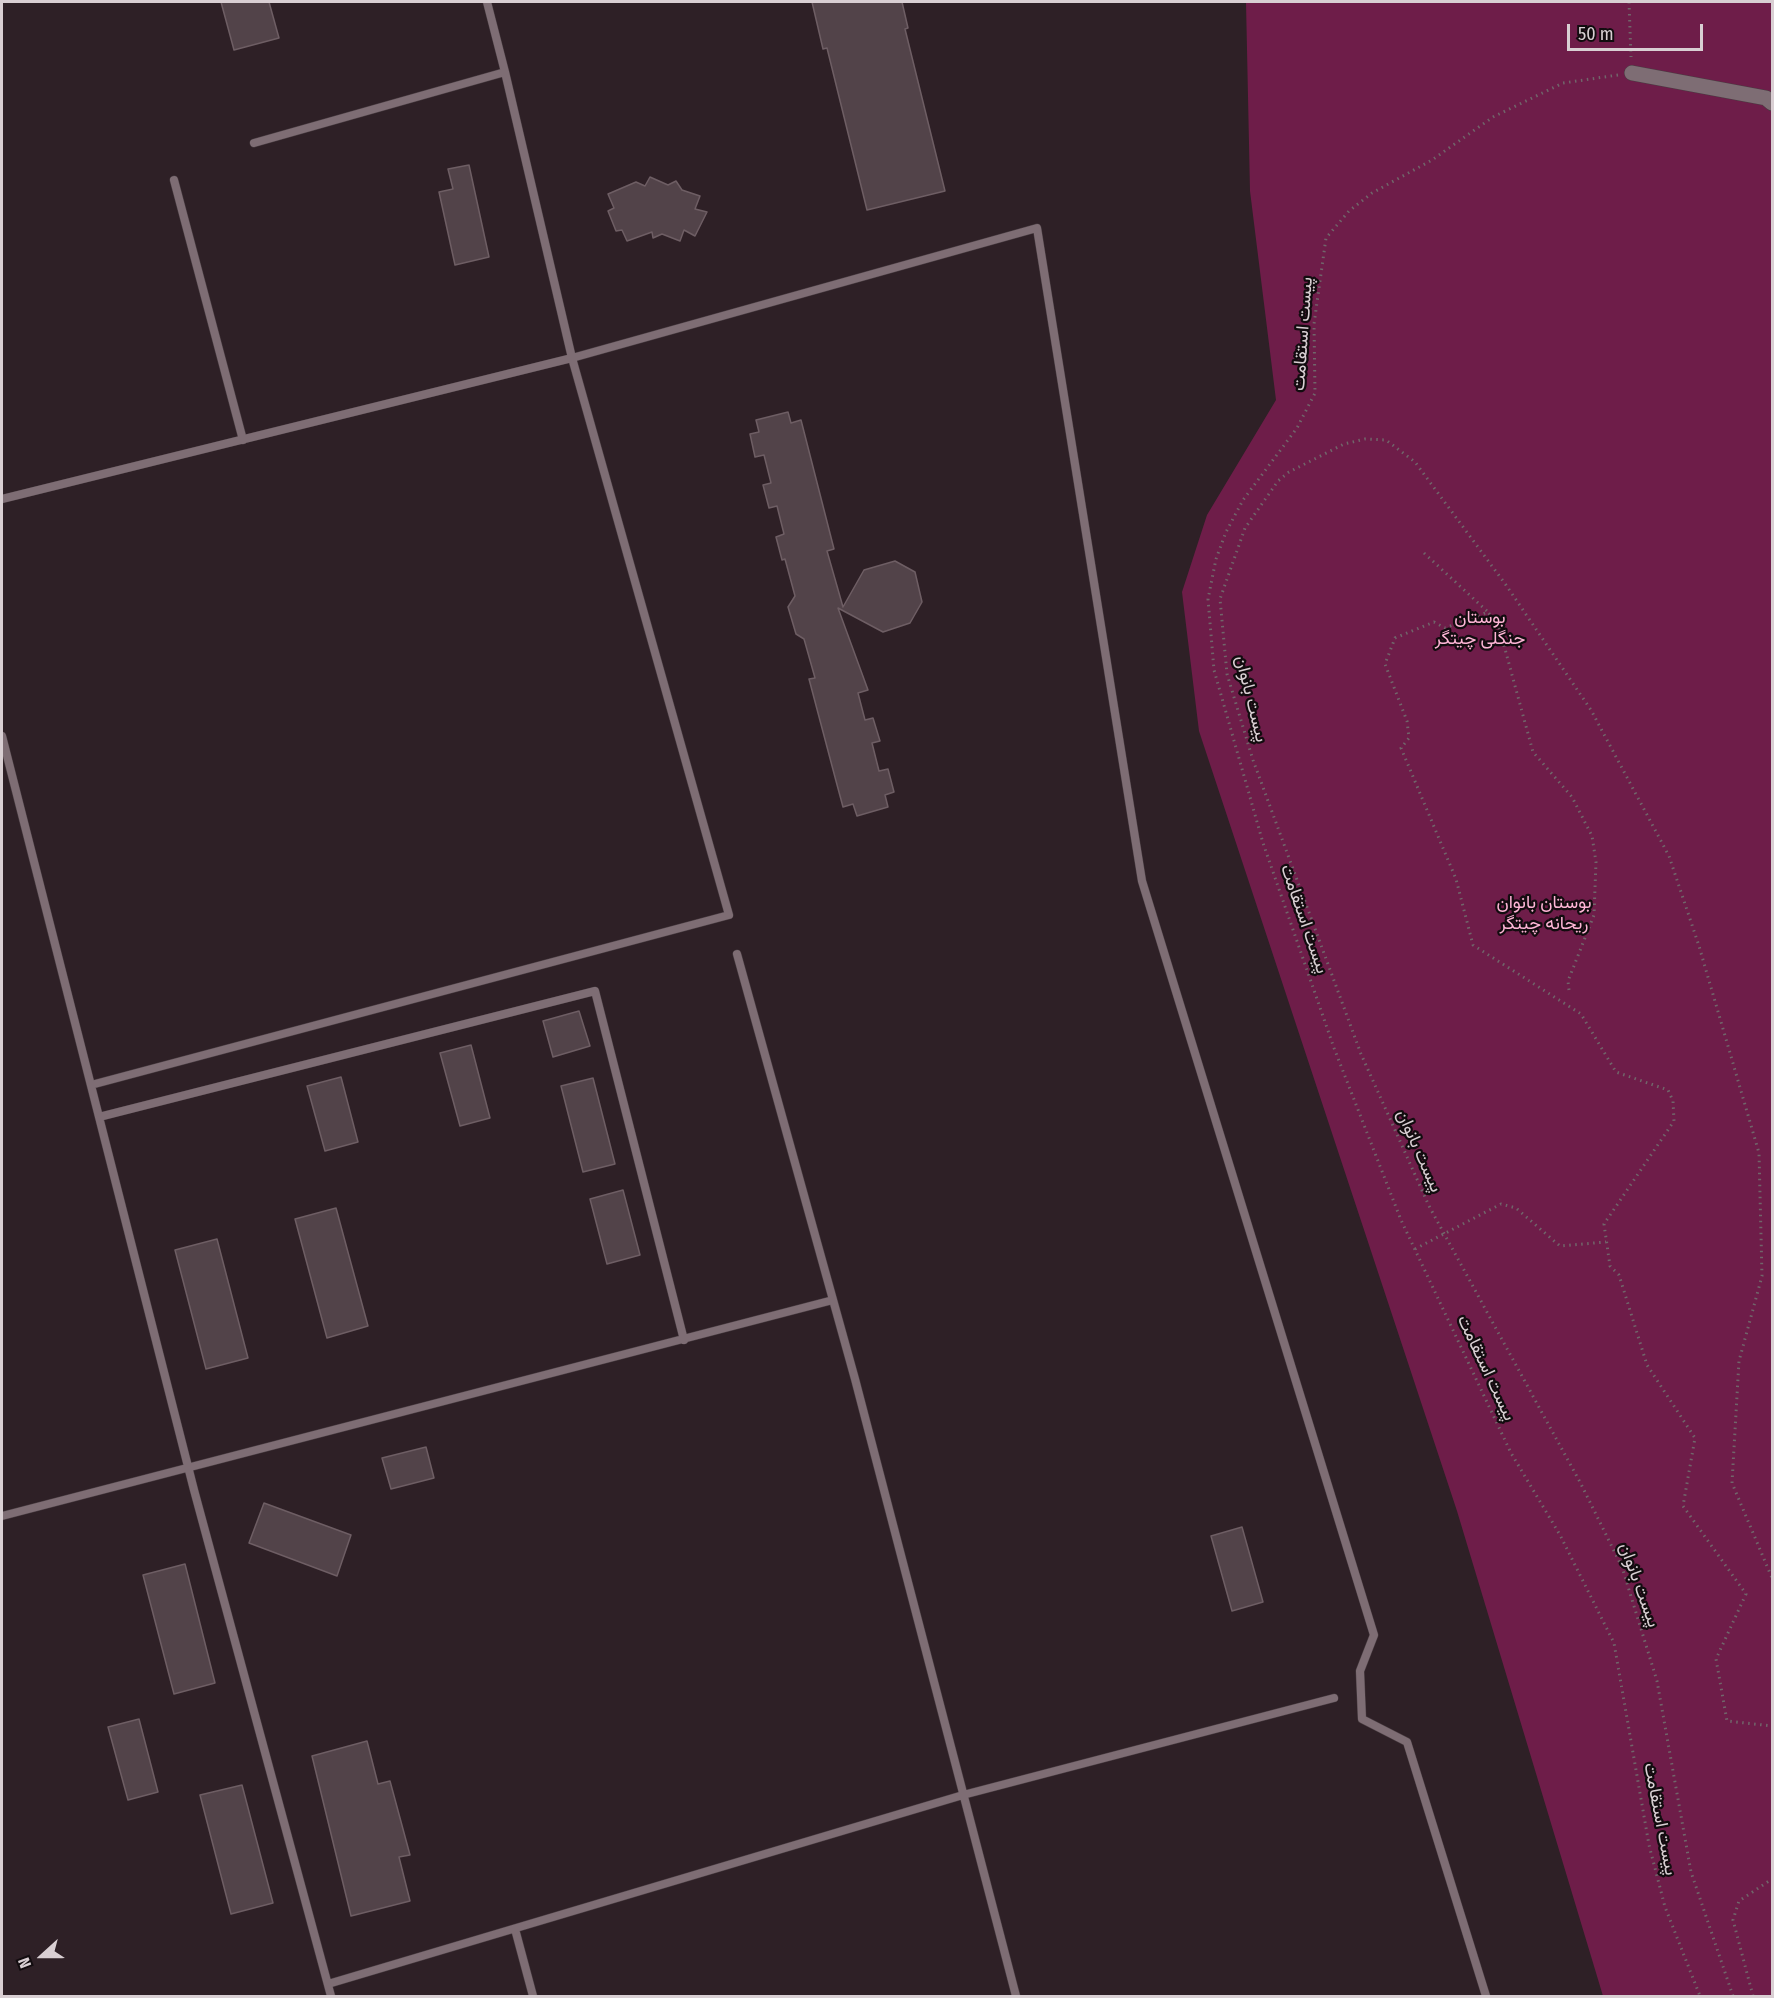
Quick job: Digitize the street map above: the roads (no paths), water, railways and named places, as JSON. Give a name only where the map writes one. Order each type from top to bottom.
[{"type":"street","points":[[1632,73],[1766,98],[1773,103]]},
{"type":"lane","points":[[91,1085],[729,915],[572,358],[505,72],[486,2]]},
{"type":"lane","points":[[254,143],[505,72]]},
{"type":"lane","points":[[174,180],[243,440]]},
{"type":"lane","points":[[2,499],[572,358],[1037,228],[1142,881],[1374,1635],[1360,1671],[1362,1719],[1407,1742],[1486,1996]]},
{"type":"lane","points":[[2,736],[189,1468],[331,1996]]},
{"type":"lane","points":[[737,954],[833,1300],[1016,1996]]},
{"type":"lane","points":[[99,1117],[595,991],[684,1340]]},
{"type":"lane","points":[[2,1516],[833,1300]]},
{"type":"lane","points":[[328,1984],[963,1795],[1334,1698]]},
{"type":"lane","points":[[515,1929],[533,1996]]},
{"type":"park label","name":"بوستان جنگلی چیتگر","points":[[1480,628]]},
{"type":"park label","name":"بوستان بانوان ریحانه چیتگر","points":[[1544,913]]}]
